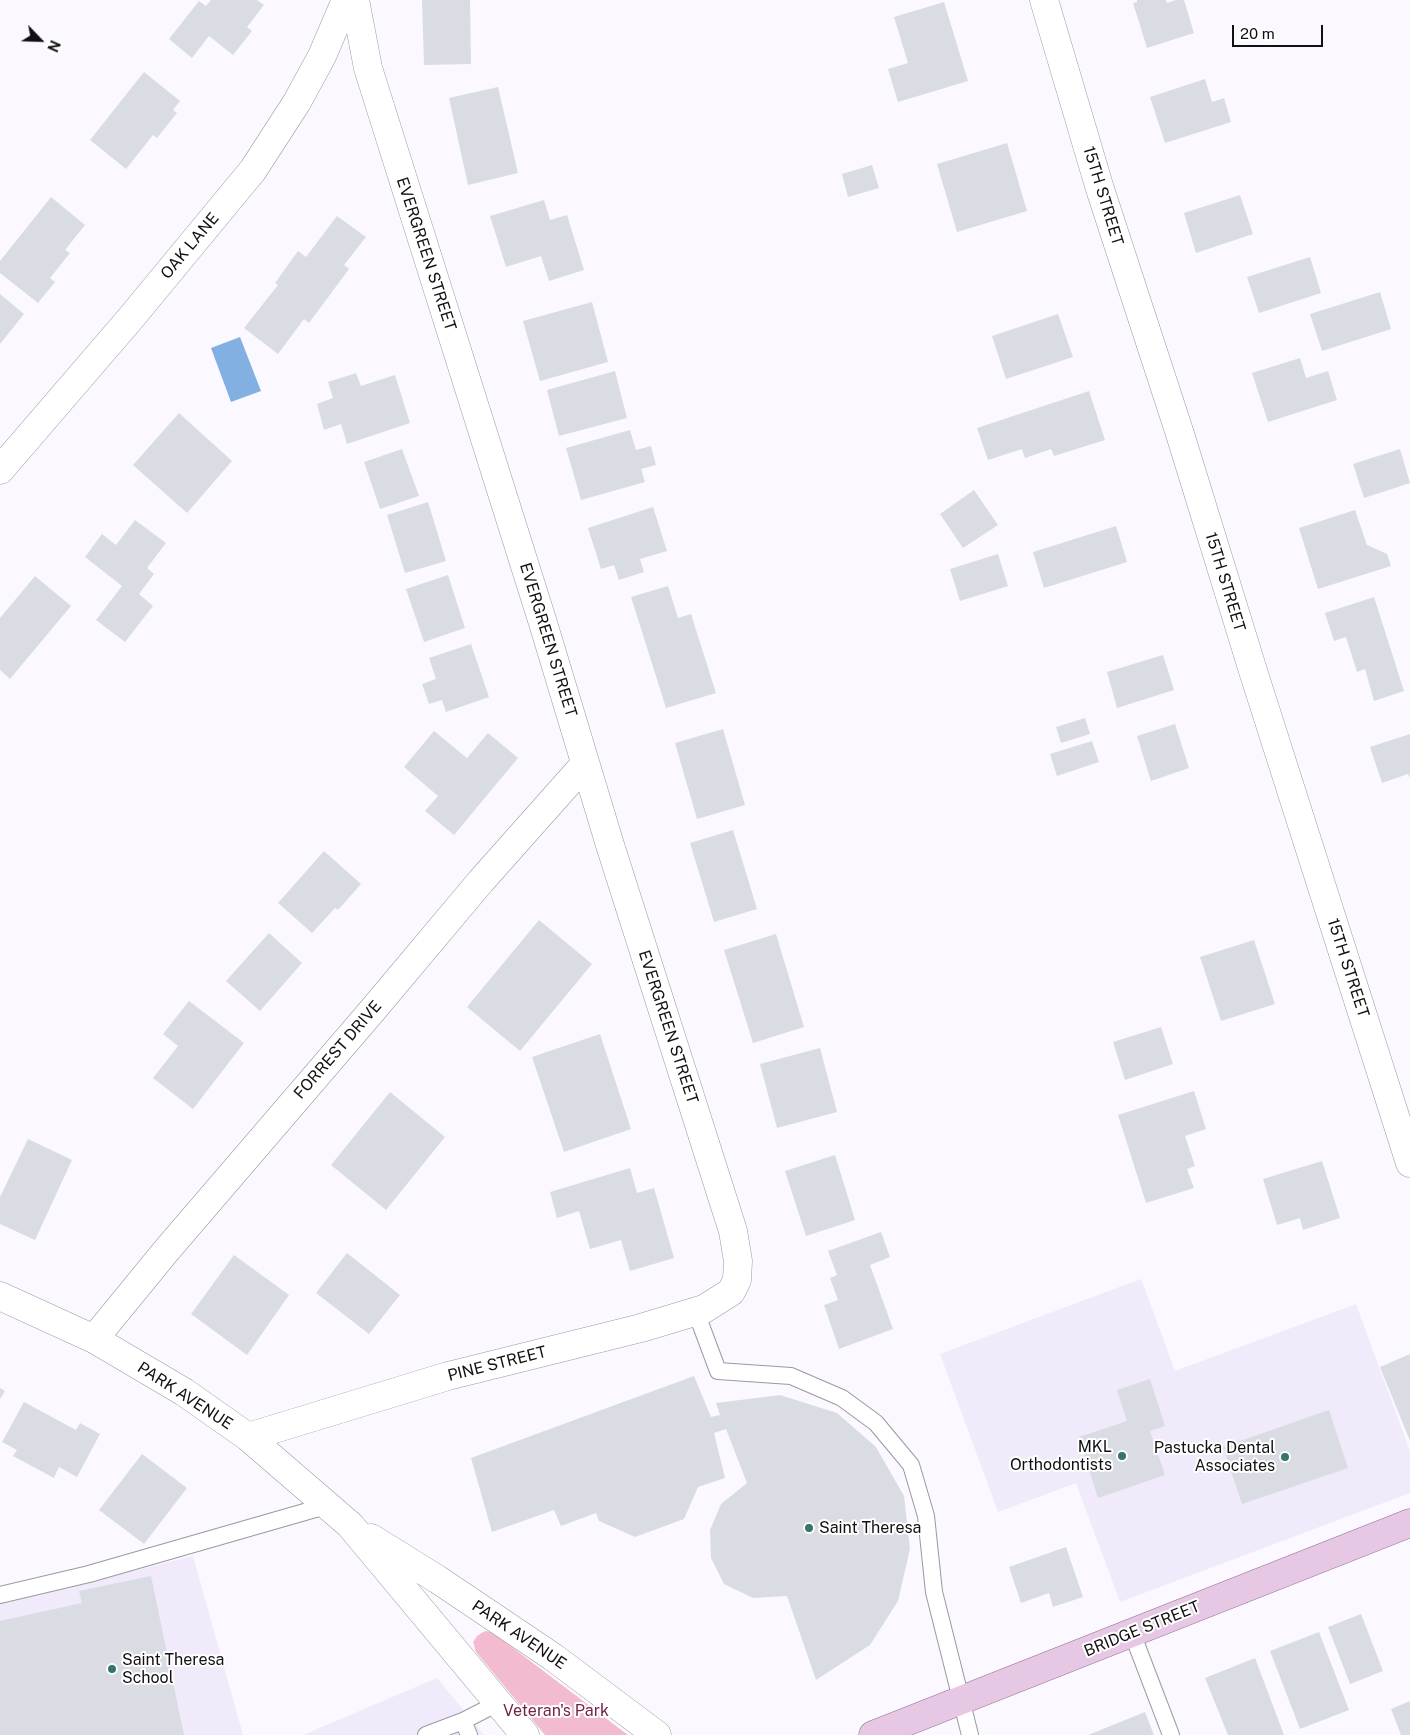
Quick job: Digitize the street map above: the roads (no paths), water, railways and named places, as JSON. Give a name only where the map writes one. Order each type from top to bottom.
[{"type":"main road","name":"BRIDGE STREET","points":[[874,1735],[1410,1523]]},
{"type":"street","name":"OAK LANE","points":[[0,470],[130,319],[254,170],[306,87],[322,56],[346,0]]},
{"type":"street","name":"EVERGREEN STREET","points":[[356,0],[368,68],[733,1231],[738,1261],[737,1280]]},
{"type":"street","name":"15TH STREET","points":[[1044,0],[1100,189],[1180,434],[1254,674],[1410,1163]]},
{"type":"street","name":"FORREST DRIVE","points":[[94,1339],[166,1251],[481,881],[585,764]]},
{"type":"street","name":"PINE STREET","points":[[248,1437],[448,1376],[641,1328],[696,1312],[731,1292],[737,1280]]},
{"type":"street","name":"PARK AVENUE","points":[[0,1296],[94,1339],[184,1392],[248,1437],[350,1525],[525,1735]]},
{"type":"street","name":"PARK AVENUE","points":[[350,1525],[437,1579],[553,1657],[657,1735]]},
{"type":"lane","points":[[696,1312],[718,1371],[791,1376],[842,1398],[876,1423],[912,1465],[926,1516],[934,1592],[970,1735]]},
{"type":"lane","points":[[0,1596],[89,1574],[328,1505]]},
{"type":"lane","points":[[1132,1633],[1171,1735]]},
{"type":"lane","points":[[426,1735],[466,1728],[498,1703]]},
{"type":"water","points":[[240,337],[261,391],[231,402],[211,348]]},
{"type":"place","name":"MKL Orthodontists","points":[[1122,1456]]},
{"type":"place","name":"Pastucka Dental Associates","points":[[1285,1457]]},
{"type":"place","name":"Saint Theresa","points":[[809,1528]]},
{"type":"place","name":"Saint Theresa School","points":[[112,1669]]},
{"type":"park label","name":"Veteran's Park","points":[[556,1711]]}]
